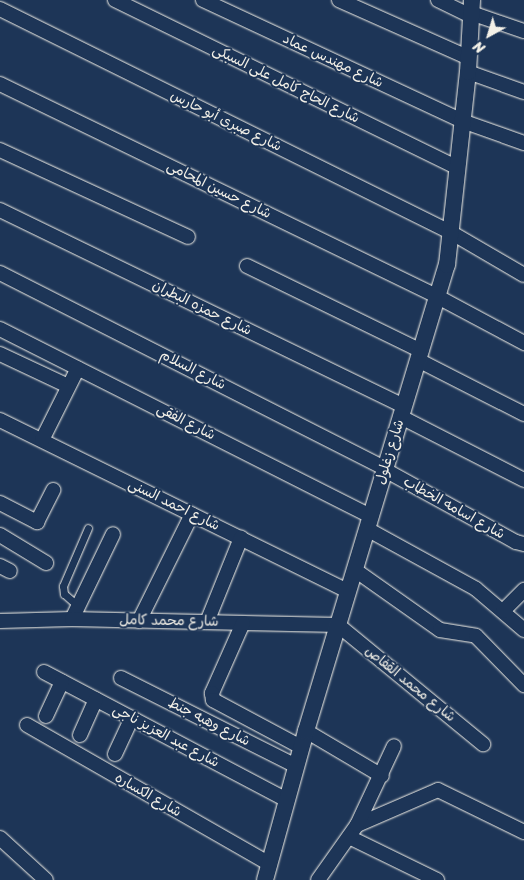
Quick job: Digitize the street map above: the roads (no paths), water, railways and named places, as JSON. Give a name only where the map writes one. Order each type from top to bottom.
[{"type":"street","name":"شارع الحاج كامل على السبكى","points":[[115,0],[458,168]]},
{"type":"street","name":"شارع مهندس عماد","points":[[203,0],[462,121],[524,143]]},
{"type":"street","points":[[339,0],[524,92]]},
{"type":"street","points":[[438,0],[472,10],[524,31]]},
{"type":"street","name":"شارع صبرى أبو حارس","points":[[0,9],[452,233],[524,275]]},
{"type":"street","name":"شارع زغلول","points":[[267,872],[301,747],[438,297],[452,233],[472,10]]},
{"type":"street","name":"شارع حسين المحامى","points":[[0,84],[438,297],[524,343]]},
{"type":"street","points":[[0,150],[188,237]]},
{"type":"street","name":"شارع حمزه البطران","points":[[0,210],[402,412],[524,480]]},
{"type":"street","points":[[247,266],[420,356],[524,414]]},
{"type":"street","name":"شارع السلام","points":[[0,273],[385,469]]},
{"type":"street","name":"شارع الفقى","points":[[0,330],[78,368],[369,522],[467,583],[524,630]]},
{"type":"street","points":[[0,354],[68,386]]},
{"type":"street","points":[[42,440],[78,368]]},
{"type":"street","name":"شارع احمد السنى","points":[[0,420],[348,591]]},
{"type":"street","name":"شارع اسامه الخطاب","points":[[385,469],[524,544]]},
{"type":"street","points":[[0,503],[37,522],[53,490]]},
{"type":"street","points":[[139,621],[192,514]]},
{"type":"street","points":[[72,619],[112,534]]},
{"type":"street","points":[[0,535],[46,563]]},
{"type":"street","points":[[206,622],[241,538]]},
{"type":"street","points":[[355,570],[440,630],[476,636],[524,685]]},
{"type":"street","points":[[502,611],[524,590]]},
{"type":"street","name":"شارع محمد كامل","points":[[0,621],[72,619],[338,625]]},
{"type":"street","points":[[243,623],[212,693],[215,702],[301,747]]},
{"type":"street","name":"شارع محمد القفاص","points":[[338,625],[483,744]]},
{"type":"street","name":"شارع عبد العزيز ناجى","points":[[44,672],[287,800]]},
{"type":"street","name":"شارع وهبه جنط","points":[[121,678],[296,766]]},
{"type":"street","points":[[46,716],[62,681]]},
{"type":"street","points":[[80,736],[96,699]]},
{"type":"street","points":[[115,754],[132,718]]},
{"type":"street","name":"شارع الكساره","points":[[26,725],[267,872]]},
{"type":"street","points":[[306,731],[382,776]]},
{"type":"street","points":[[318,880],[357,825],[382,776],[394,746]]},
{"type":"street","points":[[357,825],[438,790],[524,832]]},
{"type":"street","points":[[0,838],[46,880]]},
{"type":"street","points":[[349,838],[437,880]]},
{"type":"lane","points":[[78,606],[64,594],[63,586],[88,528]]}]
